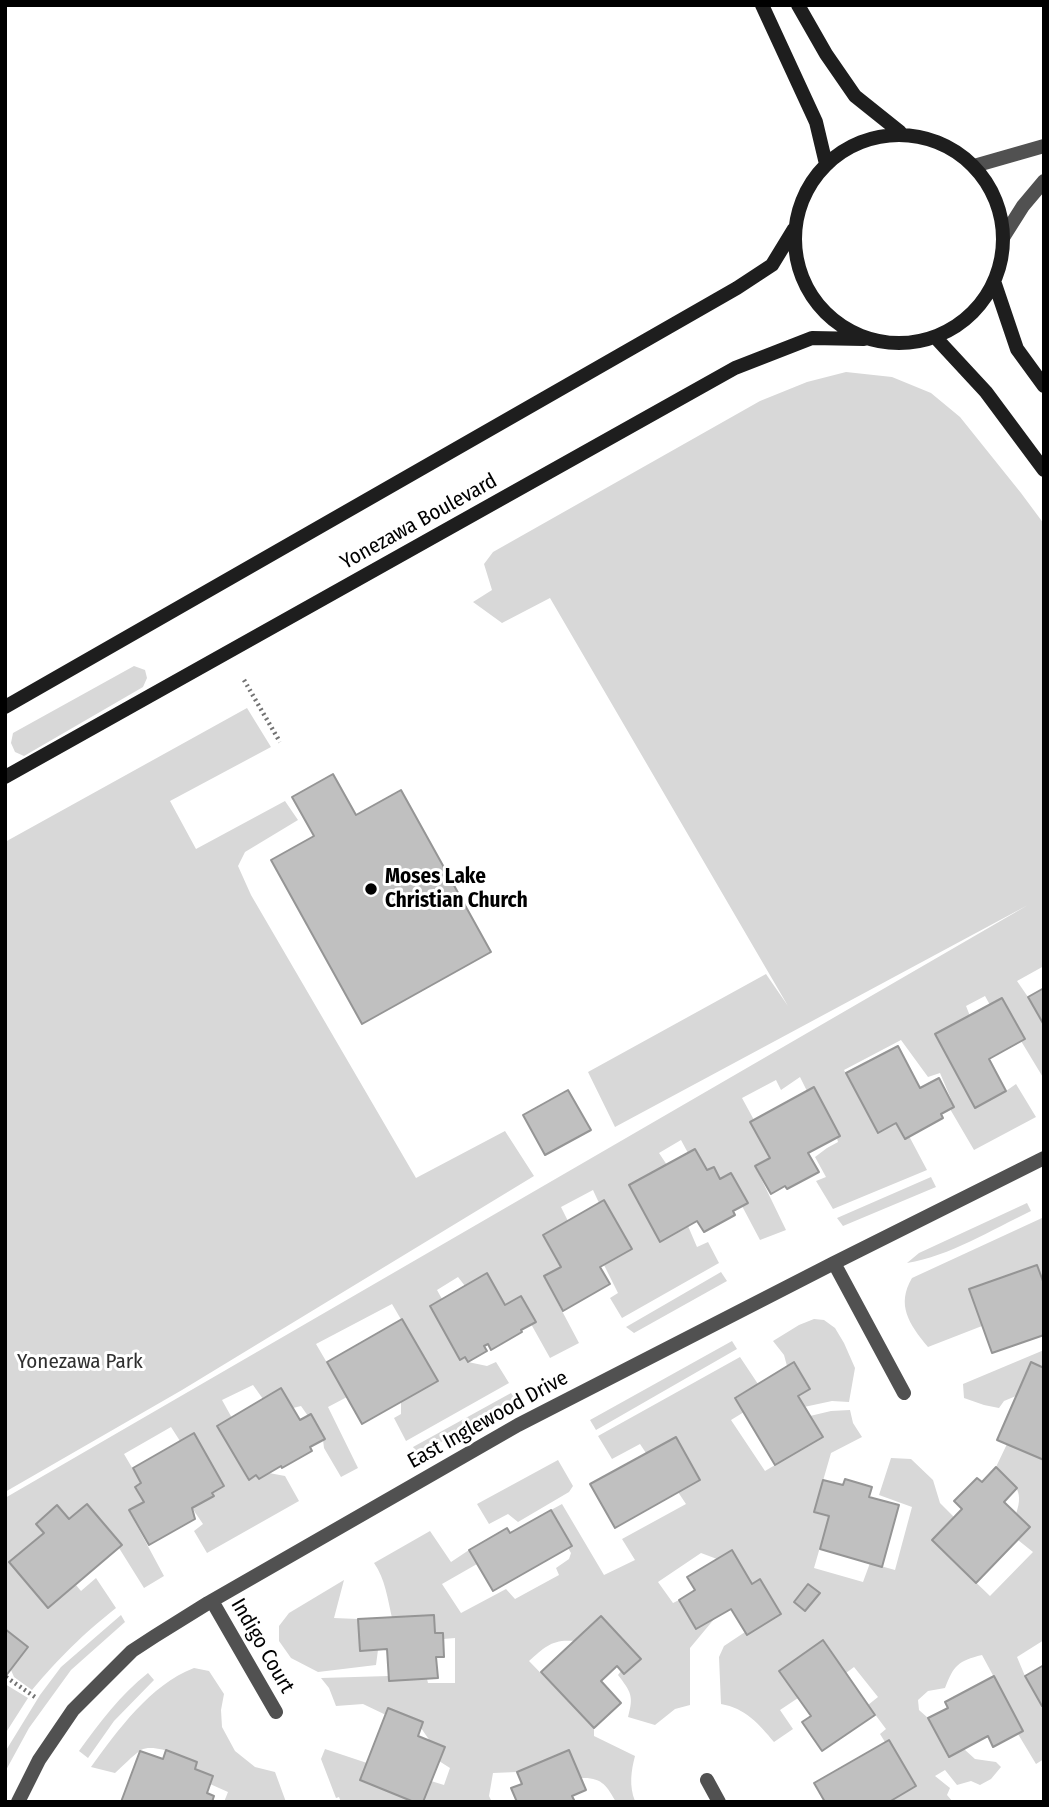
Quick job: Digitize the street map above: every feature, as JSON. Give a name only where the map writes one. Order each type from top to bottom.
[{"type":"street","points":[[762,5],[816,122],[826,164]]},
{"type":"street","points":[[798,5],[826,54],[855,96],[900,132],[944,145],[974,166],[995,196],[1004,236],[995,284],[955,329],[936,338],[900,345],[864,339],[832,321],[808,294],[797,265],[794,229],[805,194],[826,164],[856,144],[900,132]]},
{"type":"street","points":[[974,166],[1044,146]]},
{"type":"street","points":[[1004,236],[1023,206],[1044,181]]},
{"type":"street","name":"Yonezawa Boulevard","points":[[5,708],[737,288],[772,265],[794,229]]},
{"type":"street","points":[[995,284],[1017,349],[1044,386]]},
{"type":"street","name":"Yonezawa Boulevard","points":[[5,777],[735,368],[812,338],[864,339]]},
{"type":"street","points":[[936,338],[986,392],[1044,470]]},
{"type":"street","name":"East Inglewood Drive","points":[[18,1802],[39,1760],[73,1710],[132,1651],[212,1601],[518,1425],[1044,1158]]},
{"type":"street","points":[[834,1263],[904,1393]]},
{"type":"street","name":"Indigo Court","points":[[212,1601],[276,1712]]},
{"type":"street","points":[[707,1780],[719,1802]]},
{"type":"path","points":[[244,680],[280,742]]},
{"type":"path","points":[[6,1677],[35,1697]]},
{"type":"green space","points":[[846,372],[892,377],[931,393],[960,417],[1044,524],[1044,966],[1017,981],[1044,1025],[1044,1079],[1021,1041],[1025,1039],[1002,998],[990,1005],[985,996],[966,1006],[970,1016],[935,1035],[975,1108],[1016,1084],[1036,1117],[974,1150],[950,1109],[954,1106],[940,1073],[928,1077],[901,1040],[844,1070],[878,1133],[896,1123],[904,1139],[909,1136],[927,1170],[833,1209],[816,1181],[826,1177],[815,1157],[838,1142],[837,1138],[840,1136],[814,1088],[807,1091],[800,1077],[781,1090],[776,1080],[742,1098],[754,1120],[750,1122],[770,1158],[755,1166],[786,1230],[760,1240],[742,1206],[747,1203],[731,1173],[720,1179],[707,1170],[695,1149],[688,1153],[681,1140],[659,1153],[667,1165],[629,1186],[660,1242],[688,1226],[697,1247],[708,1242],[719,1263],[622,1318],[610,1298],[618,1293],[604,1265],[632,1249],[599,1203],[593,1190],[561,1207],[568,1221],[543,1235],[561,1267],[544,1277],[579,1343],[550,1358],[531,1324],[535,1321],[521,1296],[505,1305],[487,1274],[465,1286],[458,1277],[437,1290],[442,1299],[430,1307],[460,1359],[465,1357],[468,1362],[487,1366],[496,1362],[509,1383],[406,1441],[394,1418],[401,1414],[401,1402],[437,1381],[392,1304],[316,1344],[347,1397],[328,1407],[358,1468],[341,1477],[324,1448],[325,1439],[311,1414],[308,1416],[301,1406],[293,1408],[282,1389],[263,1399],[253,1385],[222,1400],[232,1418],[218,1426],[248,1480],[256,1475],[259,1479],[269,1473],[285,1476],[299,1501],[207,1553],[194,1531],[203,1524],[192,1508],[214,1496],[212,1493],[224,1486],[194,1433],[180,1441],[171,1427],[124,1454],[141,1483],[135,1487],[144,1502],[129,1511],[164,1576],[144,1588],[119,1548],[122,1545],[87,1504],[69,1519],[57,1505],[36,1523],[44,1533],[9,1562],[48,1608],[76,1585],[81,1591],[96,1578],[116,1608],[72,1647],[32,1690],[14,1677],[11,1670],[28,1647],[5,1629],[5,1498],[1028,905],[615,1127],[588,1072],[766,974],[788,1006],[550,598],[502,623],[473,602],[492,590],[484,564],[493,552],[760,401],[807,382]]},
{"type":"green space","points":[[134,666],[145,670],[147,678],[143,687],[24,756],[15,752],[11,743],[13,733]]},
{"type":"green space","name":"Yonezawa Park","points":[[247,708],[271,747],[170,801],[196,849],[285,801],[298,820],[245,852],[238,866],[251,895],[416,1178],[505,1131],[534,1176],[182,1390],[5,1492],[5,842]]},
{"type":"green space","points":[[931,1177],[936,1187],[843,1226],[837,1218]]},
{"type":"green space","points":[[1027,1203],[1031,1211],[986,1234],[939,1255],[907,1263],[919,1253]]},
{"type":"green space","points":[[1042,1218],[1044,1284],[1036,1265],[969,1289],[982,1326],[928,1347],[910,1322],[905,1306],[907,1288],[912,1278]]},
{"type":"green space","points":[[721,1272],[727,1281],[634,1333],[626,1327]]},
{"type":"green space","points":[[814,1319],[824,1320],[835,1328],[855,1368],[849,1402],[832,1401],[804,1407],[798,1396],[810,1388],[795,1362],[787,1366],[784,1355],[773,1341]]},
{"type":"green space","points":[[732,1341],[737,1349],[596,1430],[590,1420]]},
{"type":"green space","points":[[1044,1350],[1044,1368],[1030,1363],[1016,1396],[1004,1401],[999,1408],[964,1398],[963,1384]]},
{"type":"green space","points":[[740,1357],[758,1384],[735,1397],[744,1412],[731,1420],[765,1471],[822,1437],[810,1416],[850,1410],[853,1423],[862,1437],[831,1453],[814,1512],[829,1516],[814,1568],[863,1582],[870,1563],[895,1570],[912,1507],[879,1495],[891,1458],[911,1459],[933,1480],[940,1503],[954,1517],[932,1540],[990,1596],[1033,1552],[1018,1540],[1030,1527],[1016,1514],[1019,1498],[1016,1487],[996,1467],[1007,1444],[1044,1460],[1044,1640],[1017,1657],[1044,1710],[1044,1759],[1036,1764],[1018,1734],[1023,1731],[982,1655],[974,1657],[958,1665],[945,1688],[928,1691],[918,1700],[919,1710],[928,1718],[948,1757],[964,1749],[975,1759],[996,1762],[1001,1767],[991,1779],[980,1785],[971,1781],[957,1785],[945,1770],[935,1776],[950,1788],[947,1795],[953,1802],[889,1802],[916,1785],[889,1740],[885,1742],[880,1734],[886,1729],[868,1705],[878,1697],[854,1667],[846,1673],[824,1640],[780,1671],[798,1698],[780,1710],[793,1729],[774,1742],[744,1713],[721,1704],[719,1657],[724,1646],[745,1632],[747,1634],[752,1584],[732,1550],[717,1559],[701,1553],[658,1582],[673,1603],[679,1600],[696,1629],[715,1618],[690,1648],[690,1705],[675,1709],[655,1725],[628,1717],[630,1694],[618,1675],[621,1671],[625,1674],[641,1659],[601,1616],[574,1641],[560,1641],[549,1645],[529,1661],[594,1728],[594,1736],[635,1756],[631,1778],[635,1801],[616,1802],[610,1791],[599,1781],[581,1778],[569,1750],[517,1772],[493,1773],[489,1796],[492,1802],[423,1802],[431,1781],[444,1785],[450,1768],[439,1761],[444,1747],[430,1741],[421,1728],[423,1722],[386,1715],[363,1704],[336,1706],[329,1688],[321,1678],[389,1676],[389,1681],[427,1679],[428,1683],[455,1683],[455,1638],[443,1639],[443,1633],[435,1633],[434,1615],[392,1618],[383,1582],[374,1563],[430,1531],[451,1562],[469,1550],[477,1564],[442,1584],[461,1613],[506,1589],[515,1599],[559,1575],[556,1568],[569,1559],[571,1553],[568,1548],[572,1546],[551,1510],[562,1504],[604,1575],[635,1560],[622,1539],[686,1504],[678,1492],[700,1480],[676,1437],[646,1453],[640,1444],[612,1459],[598,1436]]},
{"type":"green space","points":[[511,1393],[516,1400],[418,1455],[413,1447]]},
{"type":"green space","points":[[558,1460],[573,1486],[569,1492],[518,1522],[508,1514],[489,1524],[477,1504]]},
{"type":"green space","points":[[344,1580],[334,1618],[358,1619],[360,1651],[378,1650],[376,1665],[318,1672],[291,1658],[279,1641],[279,1626],[289,1613]]},
{"type":"green space","points":[[121,1615],[125,1622],[71,1670],[29,1728],[5,1772],[5,1752],[40,1695],[61,1667]]},
{"type":"green space","points":[[194,1668],[209,1671],[224,1694],[222,1727],[235,1751],[255,1767],[275,1772],[286,1802],[224,1802],[228,1792],[210,1784],[213,1776],[195,1769],[197,1762],[161,1749],[141,1750],[115,1773],[91,1767],[149,1697],[163,1685]]},
{"type":"green space","points":[[148,1673],[154,1680],[114,1721],[88,1758],[79,1751],[119,1700]]},
{"type":"green space","points":[[5,1684],[28,1698],[5,1734]]},
{"type":"green space","points":[[325,1749],[367,1763],[360,1780],[414,1802],[341,1802],[339,1797],[336,1798],[321,1759]]},
{"type":"building","name":"Moses Lake Christian Church","points":[[333,774],[356,815],[401,790],[491,952],[362,1024],[271,860],[314,836],[292,797]]},
{"type":"building","points":[[1044,988],[1044,1025],[1028,997]]},
{"type":"building","points":[[1002,998],[1025,1039],[989,1059],[1006,1091],[975,1108],[935,1034]]},
{"type":"building","points":[[898,1046],[920,1088],[939,1078],[954,1107],[941,1114],[943,1118],[905,1139],[896,1123],[878,1133],[846,1073]]},
{"type":"building","points":[[814,1087],[840,1136],[808,1153],[819,1172],[787,1189],[785,1186],[771,1194],[755,1166],[770,1158],[750,1122]]},
{"type":"building","points":[[568,1090],[591,1130],[545,1155],[523,1115]]},
{"type":"building","points":[[695,1149],[707,1170],[714,1167],[720,1179],[731,1173],[748,1203],[733,1211],[735,1215],[704,1232],[697,1221],[660,1242],[629,1185]]},
{"type":"building","points":[[604,1200],[632,1249],[600,1267],[610,1284],[563,1311],[544,1276],[561,1267],[543,1235]]},
{"type":"building","points":[[1037,1265],[1044,1284],[1044,1335],[992,1353],[969,1289]]},
{"type":"building","points":[[487,1273],[505,1305],[521,1296],[536,1322],[491,1350],[488,1344],[484,1346],[487,1351],[468,1362],[465,1357],[460,1360],[430,1306]]},
{"type":"building","points":[[402,1319],[438,1381],[362,1424],[327,1362]]},
{"type":"building","points":[[794,1362],[810,1389],[798,1396],[823,1437],[775,1465],[735,1398]]},
{"type":"building","points":[[1031,1362],[1044,1368],[1044,1460],[997,1440]]},
{"type":"building","points":[[281,1388],[300,1420],[311,1414],[325,1439],[310,1447],[312,1451],[282,1468],[281,1466],[259,1479],[256,1475],[249,1480],[217,1426]]},
{"type":"building","points":[[194,1433],[224,1486],[212,1493],[214,1496],[192,1508],[195,1519],[149,1545],[129,1510],[144,1502],[135,1487],[141,1483],[133,1468]]},
{"type":"building","points":[[676,1437],[700,1480],[615,1528],[590,1484]]},
{"type":"building","points":[[996,1467],[1017,1488],[1004,1502],[1030,1527],[976,1583],[932,1540],[962,1509],[954,1501],[977,1478],[982,1482]]},
{"type":"building","points":[[845,1479],[872,1487],[869,1497],[899,1505],[882,1567],[820,1549],[829,1516],[814,1512],[823,1480],[843,1485]]},
{"type":"building","points":[[87,1504],[122,1545],[48,1608],[9,1562],[44,1533],[36,1524],[57,1505],[69,1519]]},
{"type":"building","points":[[551,1510],[572,1546],[493,1591],[469,1550],[507,1528],[510,1533]]},
{"type":"building","points":[[732,1550],[752,1584],[760,1579],[781,1614],[747,1635],[731,1609],[696,1629],[679,1600],[695,1590],[687,1577]]},
{"type":"building","points":[[808,1584],[820,1593],[805,1611],[794,1602]]},
{"type":"building","points":[[434,1615],[435,1633],[443,1633],[444,1657],[436,1657],[438,1678],[389,1681],[387,1649],[360,1651],[358,1619]]},
{"type":"building","points":[[601,1616],[641,1659],[624,1674],[617,1666],[601,1681],[621,1703],[594,1728],[541,1672]]},
{"type":"building","points":[[5,1629],[28,1647],[5,1677]]},
{"type":"building","points":[[823,1640],[875,1715],[822,1751],[802,1722],[811,1716],[779,1671]]},
{"type":"building","points":[[1044,1665],[1044,1705],[1042,1706],[1025,1676]]},
{"type":"building","points":[[994,1676],[1023,1731],[993,1747],[988,1736],[949,1757],[928,1718],[948,1708],[945,1702]]},
{"type":"building","points":[[388,1708],[423,1722],[418,1736],[445,1747],[423,1802],[414,1802],[360,1780]]},
{"type":"building","points":[[889,1740],[916,1786],[889,1802],[825,1802],[814,1783]]},
{"type":"building","points":[[166,1750],[197,1762],[195,1769],[213,1776],[207,1793],[214,1796],[212,1802],[121,1802],[140,1751],[163,1759]]},
{"type":"building","points":[[569,1750],[586,1790],[572,1796],[575,1802],[517,1802],[511,1788],[522,1784],[517,1772]]},
{"type":"place","name":"Moses Lake Christian Church","points":[[371,889]]}]
